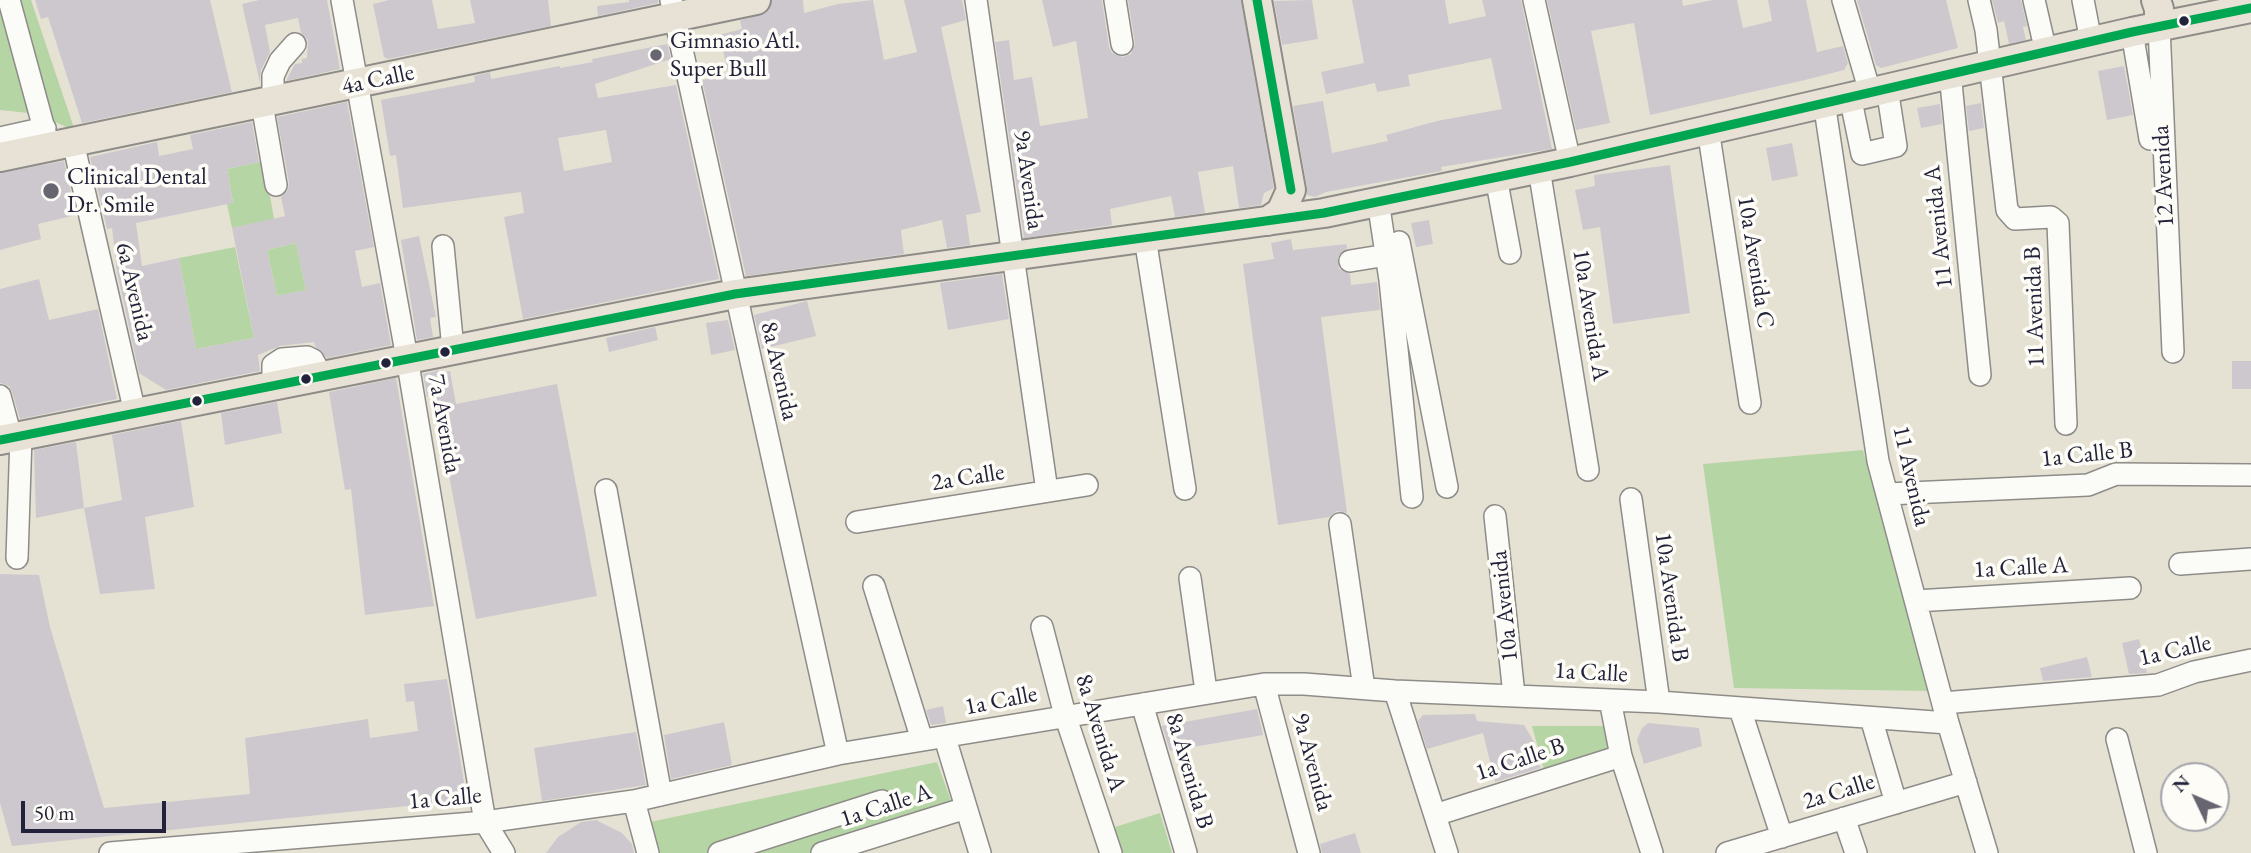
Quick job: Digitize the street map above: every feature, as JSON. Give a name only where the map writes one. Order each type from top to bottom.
[{"type":"main road","name":"4a Calle","points":[[0,157],[56,139],[267,103],[359,84],[673,9],[756,0]]},
{"type":"main road","points":[[1258,0],[1291,190],[1300,200],[1324,213]]},
{"type":"main road","points":[[10,438],[735,294],[1324,213],[1539,169],[2046,52],[2091,41],[2149,19],[2251,8]]},
{"type":"main road","points":[[1268,221],[1281,212],[1291,190]]},
{"type":"street","name":"6a Avenida","points":[[9,0],[56,139],[135,413]]},
{"type":"street","name":"7a Avenida","points":[[342,0],[407,358],[485,822],[504,853]]},
{"type":"street","name":"9a Avenida","points":[[976,0],[1047,491]]},
{"type":"street","points":[[1115,0],[1122,44]]},
{"type":"street","points":[[1534,0],[1570,162]]},
{"type":"street","name":"11 Avenida","points":[[1843,0],[1858,95],[1868,400],[1887,494],[1987,853]]},
{"type":"street","points":[[1979,0],[1991,64]]},
{"type":"street","points":[[2034,0],[2046,52]]},
{"type":"street","points":[[2083,0],[2091,41]]},
{"type":"street","name":"8a Avenida","points":[[673,9],[838,754]]},
{"type":"street","points":[[2149,19],[2150,139]]},
{"type":"street","name":"12 Avenida","points":[[2149,19],[2173,352]]},
{"type":"street","points":[[276,186],[267,103],[272,76],[280,61],[295,44]]},
{"type":"street","name":"11 Avenida B","points":[[1991,64],[2007,210],[2015,219],[2051,217],[2058,223],[2066,424]]},
{"type":"street","name":"11 Avenida A","points":[[1950,73],[1980,375]]},
{"type":"street","name":"10a Avenida C","points":[[1708,129],[1750,403]]},
{"type":"street","points":[[0,138],[56,139]]},
{"type":"street","name":"10a Avenida A","points":[[1539,169],[1588,470]]},
{"type":"street","points":[[1496,177],[1510,253]]},
{"type":"street","points":[[1384,200],[1387,255],[1412,497]]},
{"type":"street","points":[[1384,200],[1447,487]]},
{"type":"street","points":[[1145,237],[1185,489]]},
{"type":"street","points":[[443,246],[453,349]]},
{"type":"street","points":[[1350,261],[1387,255]]},
{"type":"street","points":[[0,396],[10,438],[17,558]]},
{"type":"street","name":"1a Calle B","points":[[1887,494],[2088,485],[2116,474],[2251,475]]},
{"type":"street","name":"2a Calle","points":[[856,522],[1087,485]]},
{"type":"street","points":[[606,490],[661,795]]},
{"type":"street","name":"10a Avenida B","points":[[1631,499],[1659,702]]},
{"type":"street","name":"10a Avenida","points":[[1495,516],[1514,695]]},
{"type":"street","points":[[1340,524],[1364,688]]},
{"type":"street","points":[[2180,564],[2251,559]]},
{"type":"street","points":[[1190,578],[1206,691]]},
{"type":"street","points":[[874,586],[922,740]]},
{"type":"street","name":"1a Calle A","points":[[1916,601],[2130,588]]},
{"type":"street","name":"8a Avenida A","points":[[1042,627],[1065,715],[1111,853]]},
{"type":"street","name":"1a Calle","points":[[110,853],[485,822],[661,795],[838,754],[945,738],[1206,691],[1264,684],[1659,702],[1871,718],[1946,713],[2158,685],[2194,672],[2251,660]]},
{"type":"street","name":"9a Avenida","points":[[1264,684],[1307,852]]},
{"type":"street","points":[[1395,691],[1447,853]]},
{"type":"street","points":[[1611,700],[1621,755],[1652,853]]},
{"type":"street","name":"8a Avenida B","points":[[1142,704],[1186,853]]},
{"type":"street","points":[[1740,709],[1782,837]]},
{"type":"street","points":[[1871,718],[1896,803]]},
{"type":"street","points":[[945,738],[980,853]]},
{"type":"street","points":[[2117,740],[2146,853]]},
{"type":"street","name":"1a Calle B","points":[[1435,815],[1621,755]]},
{"type":"street","name":"2a Calle","points":[[1727,853],[1966,782]]},
{"type":"street","points":[[634,800],[648,853]]},
{"type":"street","points":[[719,853],[882,801]]},
{"type":"street","name":"1a Calle A","points":[[822,853],[851,849],[966,808]]},
{"type":"street","points":[[1844,818],[1856,853]]},
{"type":"green space","points":[[0,0],[31,0],[75,131],[38,114],[0,110]]},
{"type":"green space","points":[[264,161],[274,219],[232,228],[227,204],[233,202],[227,169]]},
{"type":"green space","points":[[296,243],[306,290],[277,296],[267,250]]},
{"type":"green space","points":[[235,247],[254,338],[196,349],[179,258]]},
{"type":"green space","points":[[1863,450],[1929,691],[1734,688],[1703,464]]},
{"type":"green space","points":[[1532,726],[1611,726],[1618,754],[1546,777]]},
{"type":"green space","points":[[937,762],[955,812],[814,853],[654,853],[645,823]]},
{"type":"green space","points":[[1160,813],[1172,853],[1122,853],[1115,827]]},
{"type":"building","points":[[35,0],[210,0],[232,92],[82,123],[48,17],[41,19]]},
{"type":"building","points":[[259,0],[327,0],[340,69],[286,81],[295,64],[302,63],[302,59],[307,58],[308,40],[301,33],[298,18],[265,25],[270,52],[261,70],[260,83],[242,4]]},
{"type":"building","points":[[389,0],[432,0],[438,29],[475,23],[470,0],[548,0],[551,26],[388,59],[384,57],[373,4]]},
{"type":"building","points":[[629,0],[658,0],[658,3],[598,16],[597,6]]},
{"type":"building","points":[[772,0],[803,0],[804,13],[838,4],[873,0],[884,60],[917,52],[904,0],[962,0],[966,20],[941,27],[981,212],[966,215],[970,245],[947,248],[942,220],[901,230],[904,254],[746,276],[702,80],[729,75],[719,35],[742,29],[740,20],[766,13]]},
{"type":"building","points":[[1042,0],[1102,0],[1109,47],[1112,53],[1123,57],[1131,54],[1135,43],[1128,0],[1241,0],[1274,188],[1264,193],[1261,205],[1239,208],[1233,166],[1198,172],[1205,213],[1175,217],[1171,196],[1110,209],[1112,225],[1024,238],[995,42],[1009,40],[1014,80],[1032,77],[1040,126],[1088,118],[1076,41],[1053,47]]},
{"type":"building","points":[[1312,0],[1318,39],[1282,45],[1274,1]]},
{"type":"building","points":[[1352,0],[1445,0],[1449,24],[1486,16],[1482,0],[1521,0],[1552,149],[1441,167],[1442,171],[1326,192],[1315,197],[1307,195],[1293,106],[1323,101],[1332,153],[1388,141],[1386,135],[1437,121],[1502,109],[1491,58],[1408,75],[1410,86],[1377,92],[1375,83],[1326,94],[1321,72],[1364,63]]},
{"type":"building","points":[[1547,0],[1682,0],[1683,6],[1713,0],[1737,0],[1743,28],[1772,21],[1768,0],[1806,0],[1817,52],[1843,46],[1848,63],[1844,70],[1650,115],[1634,23],[1591,31],[1610,123],[1576,130]]},
{"type":"building","points":[[1857,0],[1946,0],[1958,48],[1881,68],[1876,65]]},
{"type":"building","points":[[1992,0],[2021,0],[2027,26],[2023,27],[2026,40],[2009,44],[2004,21],[1998,23]]},
{"type":"building","points":[[667,44],[671,59],[595,84],[598,98],[676,85],[719,279],[523,319],[504,217],[524,213],[521,192],[403,208],[396,155],[390,156],[381,100],[475,82],[474,76],[490,72],[491,79],[593,62],[592,59]],"holes":[[[606,130],[612,162],[564,171],[558,138]]]},
{"type":"building","points":[[2124,66],[2133,115],[2107,120],[2098,71]]},
{"type":"building","points":[[347,102],[374,247],[355,251],[362,287],[380,283],[391,345],[327,358],[314,342],[280,346],[258,355],[260,371],[166,390],[139,373],[117,272],[112,228],[107,229],[90,157],[157,142],[159,156],[193,149],[190,135],[252,122],[259,162],[227,169],[233,203],[136,223],[142,266],[179,258],[196,349],[254,338],[232,228],[285,216],[281,197],[288,190],[289,183],[277,117]],"holes":[[[296,243],[306,290],[277,296],[267,250]]]},
{"type":"building","points":[[1981,103],[1984,128],[1969,131],[1966,106]]},
{"type":"building","points":[[1940,104],[1942,124],[1921,128],[1917,108]]},
{"type":"building","points":[[1792,143],[1798,176],[1772,181],[1766,148]]},
{"type":"building","points":[[64,161],[76,215],[38,224],[41,239],[0,250],[0,173]]},
{"type":"building","points":[[1670,165],[1690,313],[1613,324],[1600,227],[1583,230],[1575,190],[1595,186],[1594,175]]},
{"type":"building","points":[[1429,220],[1433,244],[1416,247],[1411,223]]},
{"type":"building","points":[[419,236],[436,317],[430,318],[433,337],[417,340],[401,240]]},
{"type":"building","points":[[1291,239],[1293,250],[1346,244],[1347,248],[1338,257],[1339,269],[1350,274],[1351,285],[1377,282],[1380,310],[1321,317],[1347,513],[1337,511],[1329,517],[1278,525],[1243,264],[1274,259],[1271,243]]},
{"type":"building","points":[[1002,274],[1009,319],[948,330],[940,283]]},
{"type":"building","points":[[39,279],[49,320],[98,309],[117,399],[20,419],[9,386],[0,383],[0,289]]},
{"type":"building","points":[[807,301],[816,336],[762,349],[754,315]]},
{"type":"building","points":[[728,320],[735,350],[711,355],[706,323]]},
{"type":"building","points":[[655,327],[658,340],[609,352],[606,338]]},
{"type":"building","points":[[2232,361],[2251,361],[2251,389],[2232,389]]},
{"type":"building","points":[[439,370],[439,373],[450,371],[456,404],[557,384],[597,596],[476,619],[434,395],[427,397],[423,374]]},
{"type":"building","points":[[396,378],[434,606],[365,615],[351,489],[345,490],[329,392]]},
{"type":"building","points":[[277,402],[282,433],[225,445],[221,413]]},
{"type":"building","points":[[181,421],[194,507],[145,517],[155,589],[100,594],[84,508],[122,500],[112,435]]},
{"type":"building","points":[[76,442],[84,508],[36,518],[34,450]]},
{"type":"building","points":[[0,574],[39,575],[50,627],[104,808],[250,794],[245,738],[368,719],[370,738],[418,731],[414,701],[406,702],[404,684],[447,679],[467,800],[12,846],[0,803]]},
{"type":"building","points":[[2139,639],[2147,673],[2129,674],[2122,643]]},
{"type":"building","points":[[2087,657],[2092,677],[2043,681],[2040,668]]},
{"type":"building","points":[[943,706],[946,723],[931,725],[926,710]]},
{"type":"building","points":[[1257,709],[1263,735],[1170,751],[1162,726]]},
{"type":"building","points":[[1475,714],[1477,721],[1524,725],[1534,742],[1540,768],[1495,782],[1483,733],[1427,749],[1418,721],[1423,715]]},
{"type":"building","points":[[724,722],[732,765],[671,779],[664,735]]},
{"type":"building","points":[[1648,723],[1699,728],[1702,746],[1644,764],[1637,740],[1642,728]]},
{"type":"building","points":[[636,732],[646,785],[542,801],[534,748]]},
{"type":"building","points":[[596,820],[622,833],[632,844],[634,853],[546,853],[558,837],[581,822]]},
{"type":"building","points":[[1355,833],[1361,853],[1322,853],[1320,844]]},
{"type":"transit line","points":[[1257,0],[1291,190]]},
{"type":"transit line","points":[[0,440],[735,294],[1324,213],[1570,162],[2132,32],[2251,8]]},
{"type":"place","name":"Gimnasio Atl. Super Bull","points":[[656,55]]},
{"type":"place","name":"Clinical Dental Dr. Smile","points":[[51,191]]}]
